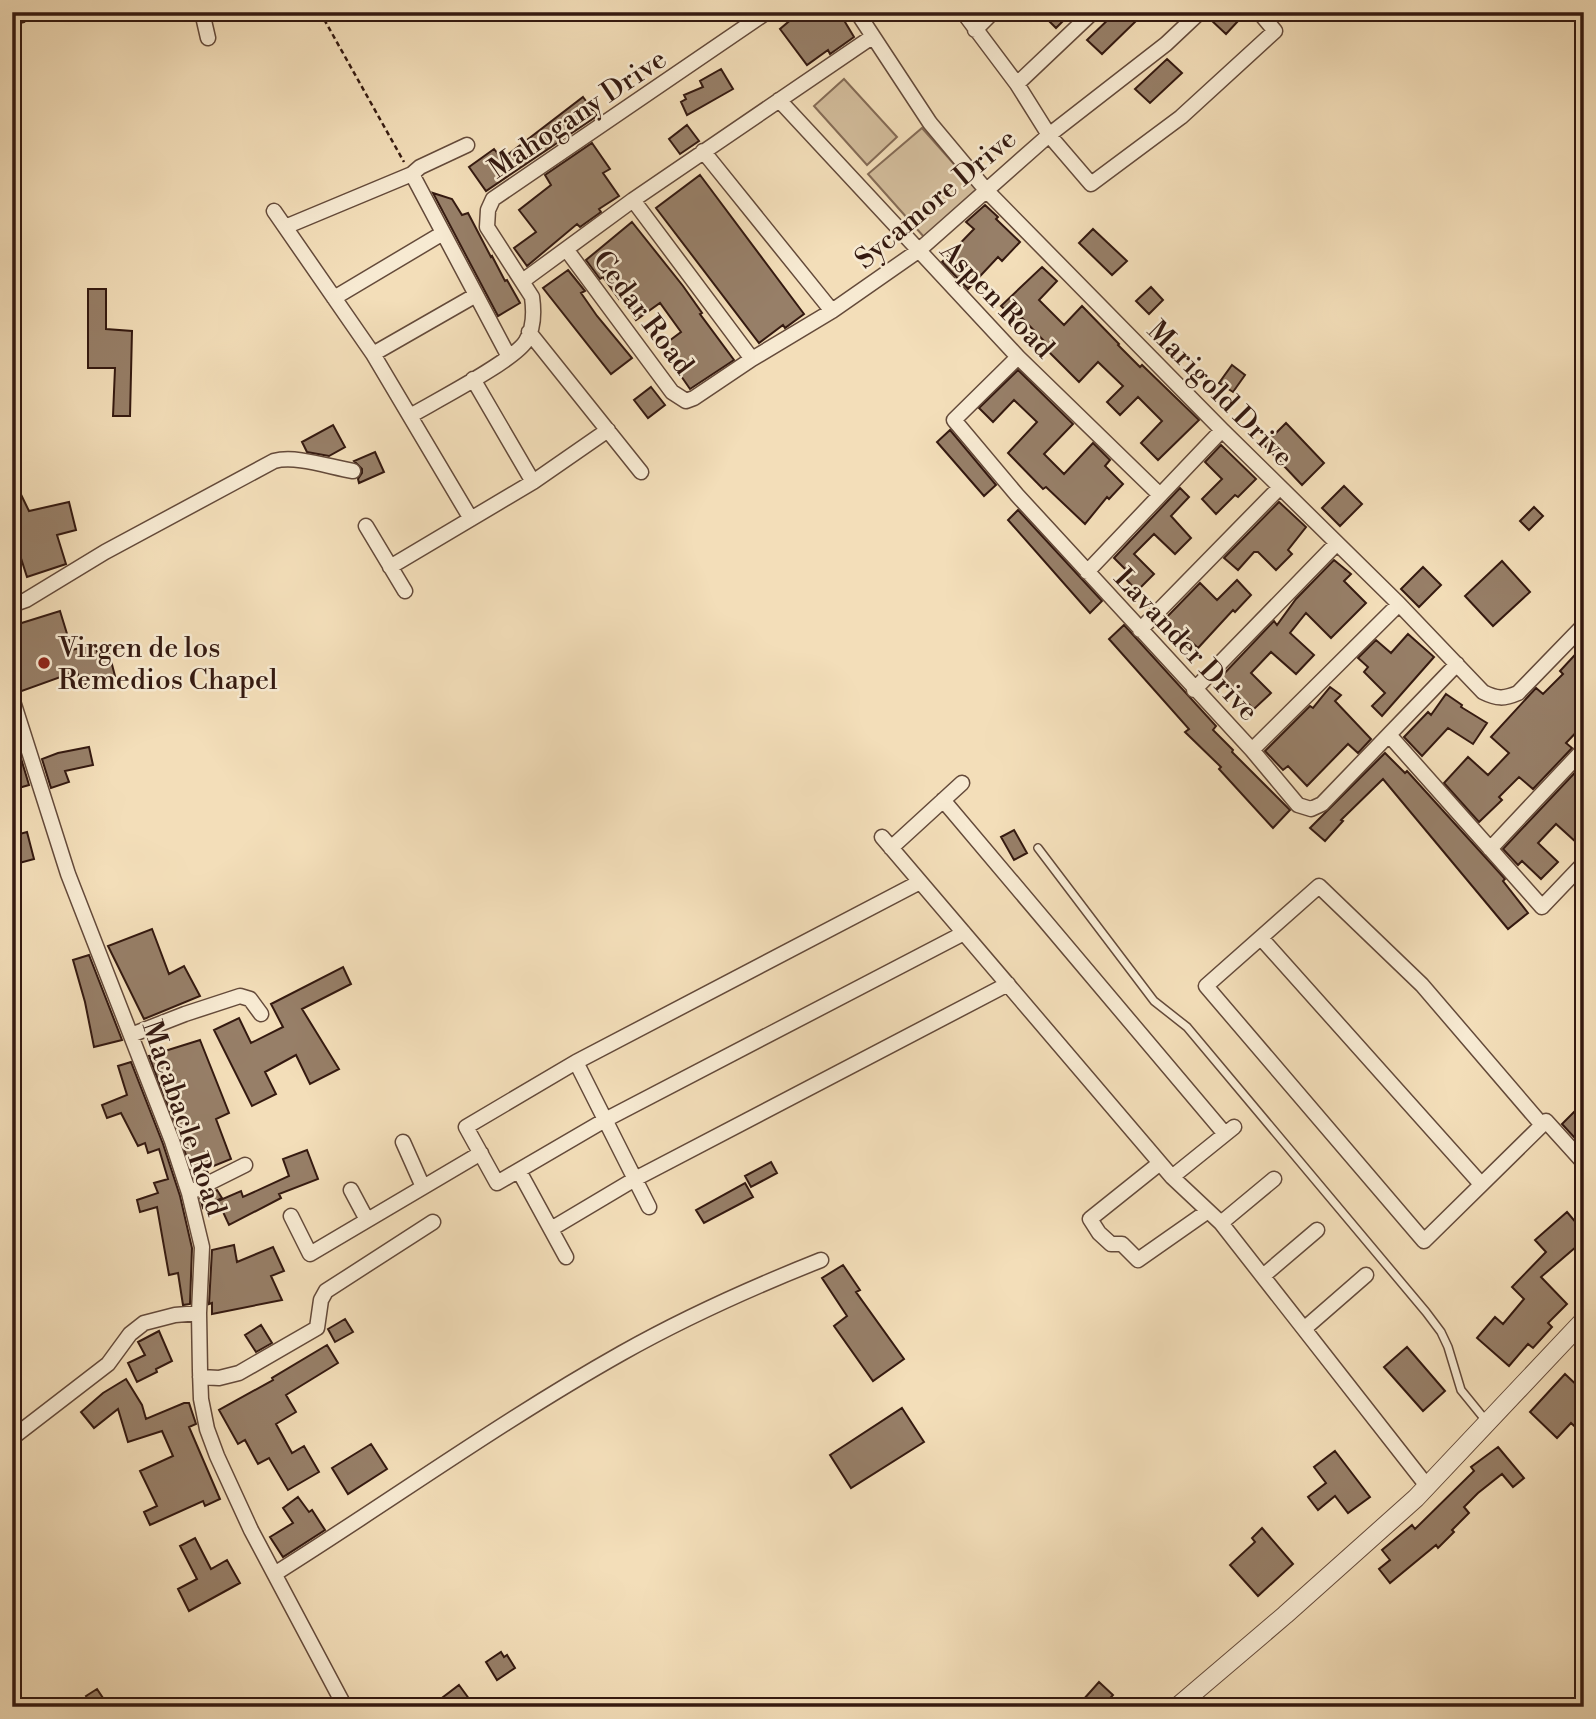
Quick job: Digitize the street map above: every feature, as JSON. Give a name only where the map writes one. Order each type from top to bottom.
[{"type":"street","points":[[202,12],[208,38]]},
{"type":"street","name":"Mahogany Drive","points":[[530,332],[533,309],[531,297],[487,227],[488,210],[494,199],[767,12]]},
{"type":"street","name":"Marigold Drive","points":[[857,12],[930,123],[986,190],[1222,430],[1399,604],[1483,692],[1495,698],[1506,698],[1518,693],[1584,625]]},
{"type":"street","points":[[963,12],[1017,84],[1049,135],[1091,184],[1181,117],[1275,31],[1259,12]]},
{"type":"street","points":[[975,30],[993,12]]},
{"type":"street","points":[[1017,84],[1093,12]]},
{"type":"street","name":"Sycamore Drive","points":[[686,401],[832,311],[918,251],[1049,135],[1166,44],[1200,12]]},
{"type":"street","points":[[528,277],[703,151],[872,37]]},
{"type":"street","name":"Aspen Road","points":[[779,100],[1018,357],[1159,494]]},
{"type":"street","points":[[285,227],[412,174],[420,167],[467,145]]},
{"type":"street","points":[[703,151],[832,311]]},
{"type":"street","points":[[412,174],[509,357]]},
{"type":"street","points":[[633,200],[752,359]]},
{"type":"street","points":[[274,211],[373,354],[471,519]]},
{"type":"street","points":[[334,298],[443,233]]},
{"type":"street","name":"Cedar Road","points":[[566,249],[672,392],[686,401]]},
{"type":"street","points":[[373,354],[476,295]]},
{"type":"street","points":[[410,416],[509,357],[522,346],[530,332],[641,472]]},
{"type":"street","name":"Lavander Drive","points":[[1018,357],[954,420],[1017,495],[1252,750],[1298,805],[1311,809],[1322,804],[1457,664]]},
{"type":"street","points":[[473,379],[533,482]]},
{"type":"street","points":[[390,567],[533,482],[608,430]]},
{"type":"street","points":[[1087,572],[1222,430]]},
{"type":"street","points":[[12,605],[26,600],[105,552],[274,461],[295,458],[315,465],[353,471]]},
{"type":"street","points":[[1140,630],[1280,487]]},
{"type":"street","points":[[366,526],[405,592]]},
{"type":"street","points":[[1194,690],[1336,544]]},
{"type":"street","points":[[1252,750],[1399,604]]},
{"type":"street","name":"Macabacle Road","points":[[12,698],[68,874],[189,1193],[202,1247],[200,1377],[207,1429],[251,1530],[345,1707]]},
{"type":"street","points":[[1390,736],[1542,907],[1584,863]]},
{"type":"street","points":[[1490,849],[1584,749]]},
{"type":"street","points":[[962,783],[886,842],[1172,1177],[1221,1223],[1427,1486]]},
{"type":"street","points":[[943,800],[1230,1131],[1172,1177]]},
{"type":"street","points":[[920,882],[576,1062],[466,1127],[497,1183],[605,1120],[964,933]]},
{"type":"street","points":[[1542,1125],[1422,985],[1320,886],[1206,986],[1424,1241],[1481,1184],[1542,1125],[1546,1121],[1584,1164]]},
{"type":"street","points":[[1261,939],[1481,1184]]},
{"type":"street","points":[[551,1229],[635,1179],[1007,984]]},
{"type":"street","points":[[131,1035],[240,996],[250,999],[261,1014]]},
{"type":"street","points":[[576,1062],[649,1207]]},
{"type":"street","points":[[403,1142],[423,1187]]},
{"type":"street","points":[[291,1216],[310,1254],[481,1153]]},
{"type":"street","points":[[1160,1163],[1090,1219],[1099,1233],[1111,1244],[1122,1244],[1138,1260],[1208,1211]]},
{"type":"street","points":[[189,1193],[245,1165]]},
{"type":"street","points":[[519,1171],[566,1257]]},
{"type":"street","points":[[1221,1223],[1274,1179]]},
{"type":"street","points":[[351,1190],[367,1220]]},
{"type":"street","points":[[200,1377],[219,1378],[239,1373],[317,1328],[321,1300],[326,1291],[433,1222]]},
{"type":"street","points":[[1263,1276],[1317,1230]]},
{"type":"street","points":[[276,1573],[501,1425],[624,1352],[731,1298],[821,1260]]},
{"type":"street","points":[[1304,1329],[1366,1275]]},
{"type":"street","points":[[12,1438],[108,1364],[130,1334],[144,1323],[175,1315],[199,1313]]},
{"type":"street","points":[[1177,1707],[1286,1615],[1427,1486],[1584,1320]]},
{"type":"lane","points":[[1038,848],[1154,1001],[1187,1027],[1426,1312],[1448,1347],[1461,1390],[1487,1423]]},
{"type":"path","points":[[12,24],[62,12]]},
{"type":"path","points":[[320,12],[412,174]]},
{"type":"shaded area","points":[[844,79],[897,137],[867,165],[814,106]]},
{"type":"shaded area","points":[[922,128],[977,190],[924,237],[868,174]]},
{"type":"building","points":[[800,12],[839,12],[854,37],[830,54],[828,50],[807,65],[780,29]]},
{"type":"building","points":[[1040,12],[1072,12],[1056,28]]},
{"type":"building","points":[[1116,12],[1125,12],[1135,22],[1102,54],[1087,40]]},
{"type":"building","points":[[1219,12],[1231,12],[1239,20],[1226,34],[1211,20]]},
{"type":"building","points":[[1167,59],[1182,73],[1150,103],[1135,89]]},
{"type":"building","points":[[721,69],[733,89],[687,115],[681,102],[686,99],[684,95],[703,87],[700,81]]},
{"type":"building","points":[[583,97],[597,116],[486,191],[469,167],[494,149],[502,159]]},
{"type":"building","points":[[687,125],[699,141],[680,154],[669,139]]},
{"type":"building","points":[[592,143],[610,169],[603,173],[619,196],[599,209],[601,212],[580,227],[577,224],[527,266],[514,248],[536,232],[519,210],[551,185],[545,175]]},
{"type":"building","points":[[700,175],[804,314],[785,328],[783,325],[759,343],[656,208]]},
{"type":"building","points":[[433,193],[452,199],[462,215],[468,213],[520,303],[498,316]]},
{"type":"building","points":[[985,205],[1020,242],[1002,261],[998,257],[968,289],[942,262],[974,229],[966,222]]},
{"type":"building","points":[[632,222],[683,286],[734,360],[690,389],[661,347],[681,332],[660,303],[636,320],[603,277],[600,279],[586,260]]},
{"type":"building","points":[[1093,229],[1127,261],[1112,275],[1079,243]]},
{"type":"building","points":[[1042,267],[1057,281],[1039,300],[1064,325],[1082,306],[1140,367],[1142,365],[1199,420],[1158,460],[1141,443],[1162,421],[1138,397],[1120,415],[1107,402],[1123,386],[1098,362],[1079,382],[1042,345],[1045,342],[1022,318],[1018,322],[1001,306]]},
{"type":"building","points":[[568,270],[585,291],[581,293],[597,316],[632,358],[611,374],[543,288]]},
{"type":"building","points":[[1151,287],[1163,300],[1149,314],[1136,301]]},
{"type":"building","points":[[88,289],[106,289],[106,329],[132,331],[130,416],[113,416],[115,368],[88,368]]},
{"type":"building","points":[[1232,365],[1245,375],[1233,392],[1219,383]]},
{"type":"building","points":[[1018,370],[1073,424],[1044,454],[1064,474],[1093,443],[1110,460],[1105,466],[1123,484],[1109,499],[1107,497],[1085,524],[1046,487],[1043,489],[1008,453],[1037,422],[1014,400],[993,422],[979,408]]},
{"type":"building","points":[[651,387],[665,405],[648,418],[634,400]]},
{"type":"building","points":[[1286,423],[1324,463],[1302,485],[1264,445]]},
{"type":"building","points":[[333,425],[345,447],[329,456],[307,452],[302,442]]},
{"type":"building","points":[[950,430],[996,485],[984,496],[937,442]]},
{"type":"building","points":[[1221,445],[1256,479],[1216,514],[1202,499],[1222,479],[1205,462]]},
{"type":"building","points":[[375,452],[384,472],[359,483],[362,469],[354,461]]},
{"type":"building","points":[[12,476],[29,511],[69,502],[76,530],[57,535],[66,564],[27,577],[18,549],[12,550]]},
{"type":"building","points":[[1344,486],[1362,504],[1340,526],[1322,508]]},
{"type":"building","points":[[1180,488],[1189,497],[1171,516],[1191,538],[1175,554],[1154,534],[1134,554],[1154,574],[1137,591],[1123,576],[1128,572],[1114,558]]},
{"type":"building","points":[[1279,502],[1306,527],[1288,550],[1292,554],[1276,570],[1258,552],[1254,552],[1238,570],[1224,558]]},
{"type":"building","points":[[1534,507],[1543,516],[1529,530],[1520,521]]},
{"type":"building","points":[[1018,510],[1102,601],[1090,613],[1008,520]]},
{"type":"building","points":[[1334,560],[1351,574],[1344,581],[1366,603],[1331,638],[1306,613],[1290,633],[1314,655],[1296,674],[1271,652],[1251,673],[1271,693],[1254,709],[1220,678],[1274,621],[1277,625],[1296,599]]},
{"type":"building","points":[[1502,561],[1530,592],[1493,626],[1465,596]]},
{"type":"building","points":[[1423,567],[1441,585],[1419,607],[1401,589]]},
{"type":"building","points":[[1237,580],[1251,595],[1235,612],[1233,610],[1198,648],[1179,631],[1176,634],[1163,621],[1200,583],[1217,600]]},
{"type":"building","points":[[60,611],[72,650],[95,644],[98,655],[109,653],[115,676],[81,685],[77,671],[19,692],[12,689],[12,667],[20,666],[12,626]]},
{"type":"building","points":[[1124,625],[1216,726],[1213,730],[1232,752],[1290,810],[1273,828],[1219,769],[1221,767],[1185,732],[1189,729],[1109,639]]},
{"type":"building","points":[[1408,634],[1434,657],[1382,716],[1372,706],[1385,693],[1364,672],[1368,667],[1358,658],[1376,640],[1391,653]]},
{"type":"building","points":[[1584,645],[1584,724],[1566,743],[1572,748],[1533,789],[1519,777],[1499,797],[1502,800],[1479,822],[1444,783],[1468,757],[1488,775],[1509,753],[1491,737],[1536,688],[1543,694],[1563,674],[1560,671]]},
{"type":"building","points":[[1330,687],[1341,695],[1335,701],[1371,739],[1358,753],[1348,744],[1307,786],[1288,766],[1283,770],[1265,751],[1310,706],[1313,708]]},
{"type":"building","points":[[1446,694],[1487,723],[1473,744],[1448,728],[1422,756],[1404,737],[1428,712],[1431,715]]},
{"type":"building","points":[[17,745],[29,785],[12,790],[12,747]]},
{"type":"building","points":[[89,747],[93,765],[65,771],[69,782],[51,788],[42,759]]},
{"type":"building","points":[[1385,753],[1405,773],[1407,771],[1505,879],[1503,881],[1528,913],[1508,929],[1383,779],[1341,820],[1343,821],[1325,841],[1310,828]]},
{"type":"building","points":[[1584,763],[1584,835],[1577,843],[1556,824],[1538,843],[1558,862],[1541,879],[1522,861],[1518,865],[1503,849]]},
{"type":"building","points":[[1014,830],[1027,853],[1014,860],[1001,837]]},
{"type":"building","points":[[27,832],[34,859],[12,865],[12,836]]},
{"type":"building","points":[[152,929],[169,974],[184,966],[200,996],[144,1019],[108,946]]},
{"type":"building","points":[[89,955],[122,1040],[94,1047],[73,960]]},
{"type":"building","points":[[343,967],[351,984],[302,1009],[339,1069],[310,1084],[296,1055],[265,1072],[276,1094],[252,1106],[214,1030],[239,1018],[251,1043],[283,1027],[271,1004]]},
{"type":"building","points":[[200,1040],[229,1113],[216,1119],[231,1159],[206,1169],[208,1173],[195,1179],[149,1056]]},
{"type":"building","points":[[131,1062],[180,1196],[192,1248],[190,1304],[183,1305],[178,1273],[169,1275],[157,1207],[140,1212],[137,1200],[158,1193],[154,1183],[168,1179],[159,1149],[148,1153],[145,1143],[138,1146],[121,1113],[107,1118],[102,1105],[127,1095],[118,1066]]},
{"type":"building","points":[[1584,1102],[1584,1148],[1562,1124]]},
{"type":"building","points":[[307,1150],[318,1179],[279,1194],[281,1198],[229,1225],[218,1201],[241,1191],[243,1197],[289,1176],[283,1159]]},
{"type":"building","points":[[771,1162],[777,1173],[751,1187],[745,1176]]},
{"type":"building","points":[[745,1183],[753,1197],[704,1223],[696,1210]]},
{"type":"building","points":[[217,1190],[222,1198],[203,1208],[200,1198]]},
{"type":"building","points":[[1567,1212],[1584,1232],[1584,1240],[1541,1277],[1567,1304],[1548,1323],[1552,1327],[1533,1348],[1528,1344],[1509,1366],[1477,1338],[1495,1317],[1503,1324],[1524,1299],[1512,1287],[1546,1252],[1535,1240]]},
{"type":"building","points":[[234,1245],[237,1262],[273,1247],[284,1271],[271,1276],[282,1300],[212,1314],[212,1303],[209,1304],[212,1250]]},
{"type":"building","points":[[843,1265],[860,1290],[856,1292],[904,1359],[873,1381],[834,1326],[847,1316],[822,1278]]},
{"type":"building","points":[[345,1319],[353,1332],[335,1342],[328,1329]]},
{"type":"building","points":[[261,1325],[272,1343],[256,1352],[245,1335]]},
{"type":"building","points":[[159,1331],[172,1361],[137,1382],[128,1363],[145,1355],[138,1342]]},
{"type":"building","points":[[327,1345],[338,1363],[286,1395],[296,1412],[276,1424],[292,1453],[304,1446],[319,1472],[288,1490],[269,1458],[258,1464],[245,1440],[238,1444],[219,1410],[273,1380],[272,1378]]},
{"type":"building","points":[[1407,1347],[1445,1391],[1423,1411],[1384,1367]]},
{"type":"building","points":[[1565,1374],[1584,1392],[1584,1435],[1571,1423],[1557,1438],[1530,1412]]},
{"type":"building","points":[[126,1379],[142,1405],[146,1419],[189,1403],[196,1424],[189,1427],[220,1499],[205,1506],[203,1501],[150,1525],[144,1512],[157,1506],[140,1471],[173,1456],[162,1431],[128,1442],[118,1409],[94,1428],[81,1412],[103,1393]]},
{"type":"building","points":[[902,1408],[924,1442],[851,1488],[830,1455]]},
{"type":"building","points":[[371,1444],[387,1469],[348,1494],[332,1468]]},
{"type":"building","points":[[1498,1447],[1524,1478],[1513,1487],[1502,1474],[1464,1507],[1469,1513],[1438,1548],[1436,1545],[1390,1583],[1379,1569],[1390,1560],[1382,1550],[1412,1525],[1415,1529],[1474,1471],[1471,1467]]},
{"type":"building","points":[[1335,1451],[1370,1497],[1348,1513],[1335,1496],[1318,1510],[1308,1497],[1326,1483],[1314,1467]]},
{"type":"building","points":[[298,1497],[309,1512],[312,1510],[325,1530],[283,1557],[270,1537],[293,1523],[283,1508]]},
{"type":"building","points":[[1262,1528],[1293,1564],[1258,1596],[1230,1565],[1255,1542],[1252,1538]]},
{"type":"building","points":[[195,1538],[211,1569],[227,1560],[240,1583],[189,1611],[178,1589],[197,1579],[180,1546]]},
{"type":"building","points":[[501,1652],[504,1657],[507,1655],[515,1668],[497,1680],[486,1662]]},
{"type":"building","points":[[1099,1682],[1113,1695],[1102,1707],[1091,1707],[1083,1700]]},
{"type":"building","points":[[459,1685],[475,1707],[430,1707]]},
{"type":"building","points":[[97,1689],[109,1707],[93,1707],[86,1696]]},
{"type":"place","name":"Virgen de los Remedios Chapel","points":[[44,663]]}]
